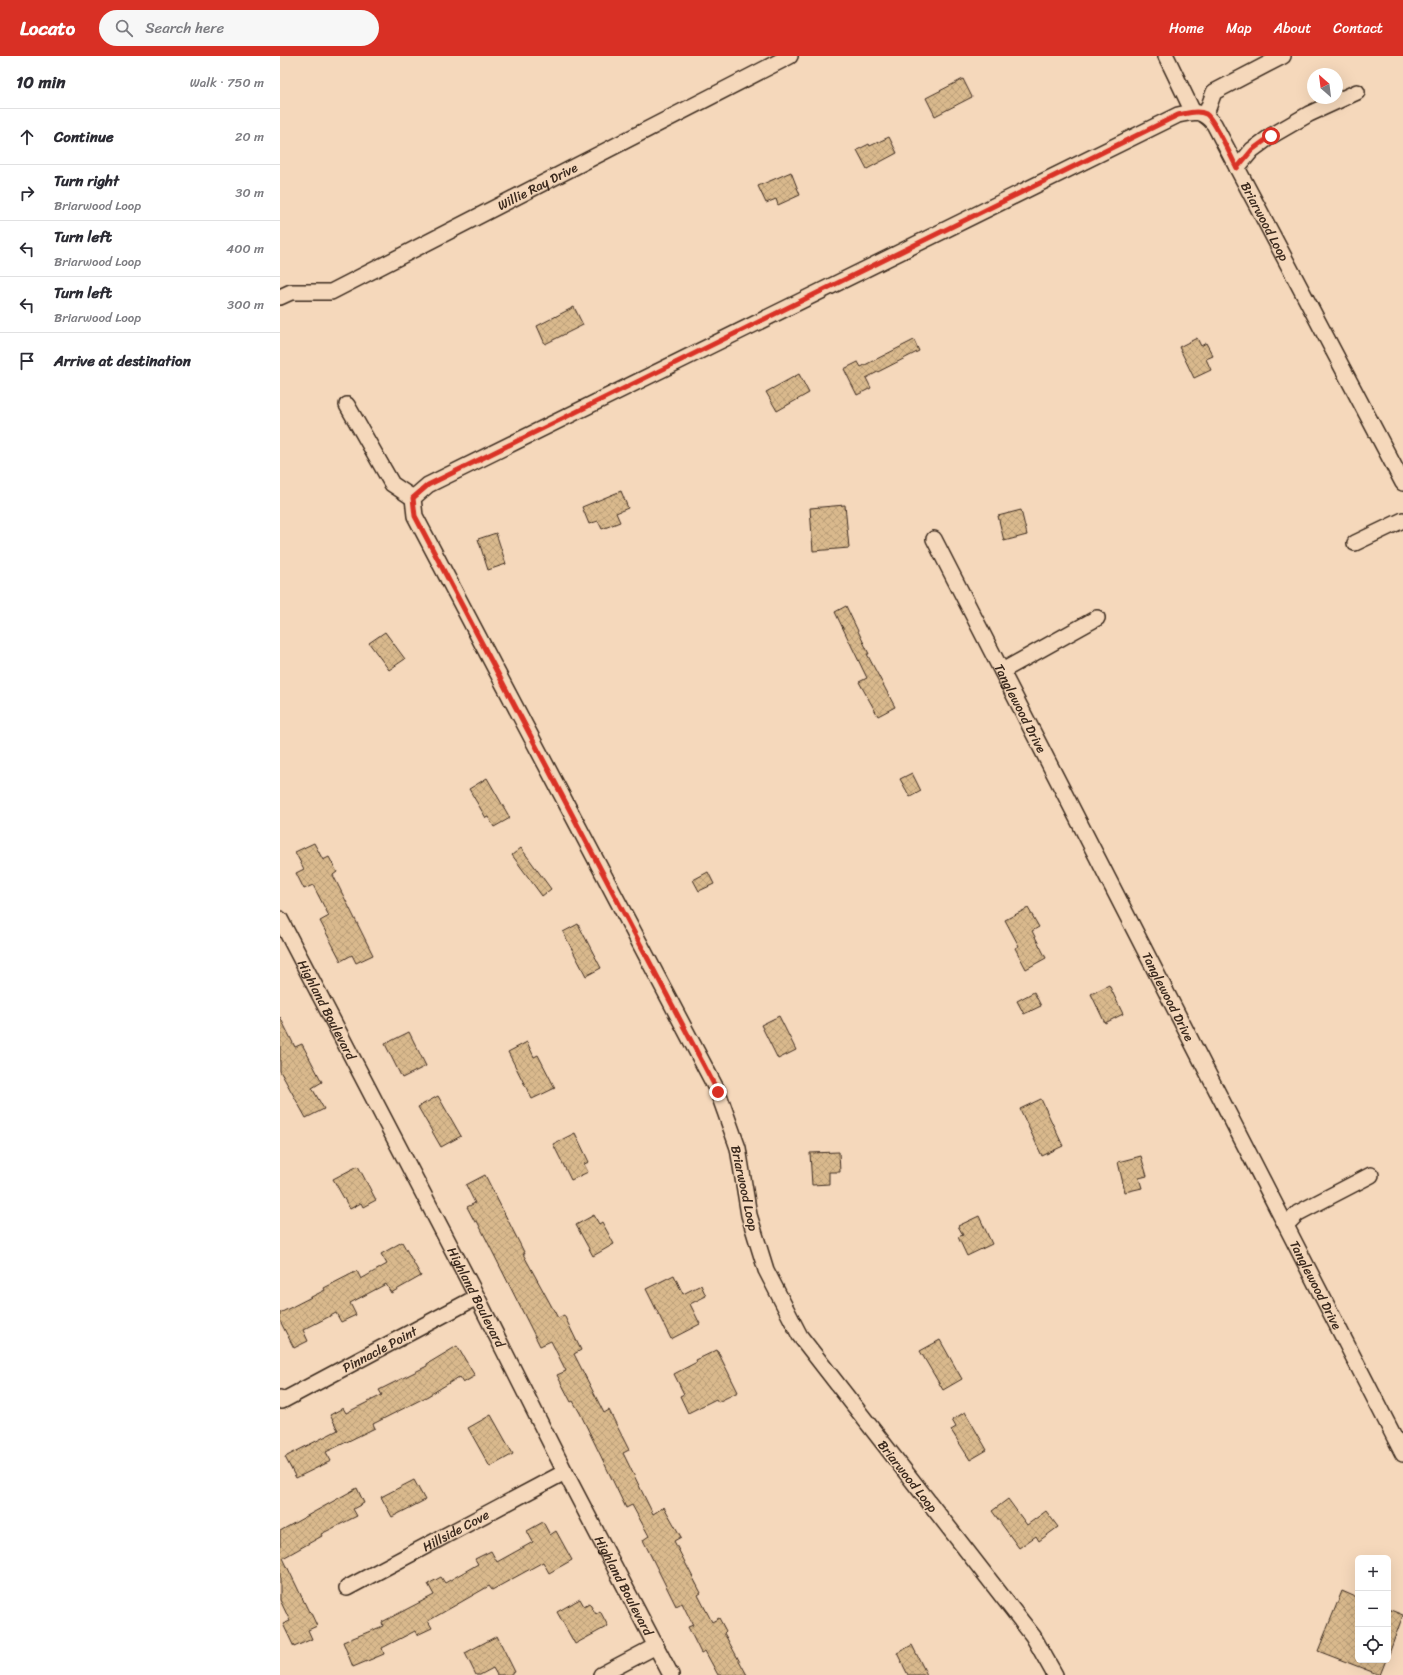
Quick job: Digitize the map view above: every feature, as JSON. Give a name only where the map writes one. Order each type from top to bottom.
[{"type":"street","name":"Willie Ray Drive","points":[[285,294],[331,292],[790,56]]},
{"type":"street","name":"Briarwood Loop","points":[[1166,56],[1199,113],[1214,124],[1403,483]]},
{"type":"street","points":[[347,405],[392,484],[413,498],[428,485],[1178,115],[1199,113],[1214,92],[1283,56]]},
{"type":"street","points":[[1237,168],[1252,150],[1271,136],[1309,114],[1357,92]]},
{"type":"street","name":"Briarwood Loop","points":[[413,498],[415,516],[718,1092],[738,1148],[749,1215],[766,1270],[800,1336],[1033,1636],[1055,1675]]},
{"type":"street","points":[[1355,543],[1403,520]]},
{"type":"street","name":"Tanglewood Drive","points":[[934,539],[1403,1454]]},
{"type":"street","points":[[1002,672],[1096,618]]},
{"type":"street","name":"Highland Boulevard","points":[[280,919],[477,1297],[565,1472],[671,1675]]},
{"type":"street","points":[[1286,1225],[1298,1213],[1371,1175]]},
{"type":"street","name":"Pinnacle Point","points":[[281,1400],[477,1297]]},
{"type":"street","name":"Hillside Cove","points":[[347,1588],[565,1472]]},
{"type":"street","points":[[601,1675],[656,1646]]},
{"type":"building","points":[[963,79],[972,97],[935,116],[926,98]]},
{"type":"building","points":[[889,137],[897,153],[867,169],[857,150]]},
{"type":"building","points":[[791,172],[800,195],[778,205],[776,199],[766,203],[758,186]]},
{"type":"building","points":[[574,307],[583,325],[545,344],[537,326]]},
{"type":"building","points":[[1197,338],[1201,346],[1206,343],[1213,356],[1206,359],[1211,370],[1194,378],[1179,347]]},
{"type":"building","points":[[914,340],[919,351],[866,378],[871,388],[857,395],[844,369],[858,362],[861,367]]},
{"type":"building","points":[[799,374],[809,393],[777,411],[766,392]]},
{"type":"building","points":[[621,491],[628,508],[616,513],[620,522],[602,529],[598,521],[589,524],[582,507]]},
{"type":"building","points":[[845,505],[849,548],[813,551],[810,508]]},
{"type":"building","points":[[1021,510],[1027,535],[1004,541],[998,516]]},
{"type":"building","points":[[496,533],[506,564],[488,570],[478,539]]},
{"type":"building","points":[[846,606],[869,654],[867,654],[895,707],[878,716],[859,682],[867,678],[835,612]]},
{"type":"building","points":[[385,632],[405,659],[389,670],[369,643]]},
{"type":"building","points":[[912,773],[921,791],[910,797],[900,779]]},
{"type":"building","points":[[487,778],[510,818],[494,827],[488,817],[486,818],[469,789]]},
{"type":"building","points":[[314,843],[323,860],[329,857],[337,872],[333,875],[373,955],[356,963],[352,955],[341,961],[320,921],[329,916],[313,885],[304,889],[296,873],[304,869],[295,852]]},
{"type":"building","points":[[521,848],[551,889],[542,896],[512,855]]},
{"type":"building","points":[[708,872],[714,884],[699,891],[693,880]]},
{"type":"building","points":[[1028,908],[1039,927],[1032,931],[1046,958],[1026,969],[1015,948],[1019,946],[1005,920]]},
{"type":"building","points":[[578,924],[601,968],[586,976],[563,932]]},
{"type":"building","points":[[1109,985],[1123,1014],[1105,1023],[1091,994]]},
{"type":"building","points":[[1034,992],[1041,1006],[1024,1014],[1017,1001]]},
{"type":"building","points":[[779,1016],[796,1050],[778,1059],[761,1025]]},
{"type":"building","points":[[280,1017],[295,1047],[302,1044],[322,1082],[312,1088],[324,1109],[306,1118],[280,1071]]},
{"type":"building","points":[[409,1032],[426,1066],[402,1078],[385,1044]]},
{"type":"building","points":[[527,1042],[534,1057],[538,1055],[555,1088],[532,1099],[508,1052]]},
{"type":"building","points":[[438,1096],[461,1136],[441,1147],[418,1107]]},
{"type":"building","points":[[1041,1099],[1063,1146],[1042,1156],[1020,1109]]},
{"type":"building","points":[[575,1133],[589,1162],[584,1164],[588,1172],[571,1180],[553,1144]]},
{"type":"building","points":[[839,1152],[840,1172],[829,1172],[829,1184],[812,1185],[810,1153]]},
{"type":"building","points":[[1141,1156],[1147,1176],[1139,1178],[1142,1188],[1125,1192],[1118,1162]]},
{"type":"building","points":[[358,1166],[376,1200],[363,1207],[361,1203],[350,1209],[333,1179]]},
{"type":"building","points":[[485,1175],[525,1254],[523,1254],[558,1318],[564,1315],[581,1350],[574,1354],[604,1413],[609,1410],[629,1450],[623,1453],[653,1514],[664,1507],[681,1537],[674,1541],[701,1593],[698,1595],[712,1622],[719,1618],[726,1631],[724,1633],[747,1675],[718,1675],[705,1651],[701,1653],[688,1627],[693,1625],[682,1603],[676,1606],[643,1540],[649,1536],[632,1505],[626,1508],[580,1413],[573,1401],[571,1402],[557,1375],[566,1371],[551,1341],[540,1346],[477,1221],[475,1222],[467,1207],[475,1203],[466,1185]]},
{"type":"building","points":[[594,1215],[599,1224],[602,1222],[614,1244],[593,1256],[576,1225]]},
{"type":"building","points":[[979,1216],[992,1244],[967,1256],[958,1237],[963,1235],[958,1226]]},
{"type":"building","points":[[402,1242],[421,1276],[391,1293],[386,1284],[350,1303],[356,1315],[341,1322],[336,1313],[303,1330],[308,1341],[294,1348],[280,1321],[280,1313],[325,1290],[324,1288],[357,1271],[361,1279],[387,1264],[381,1254]]},
{"type":"building","points":[[674,1275],[683,1294],[701,1285],[706,1296],[690,1304],[700,1324],[671,1339],[646,1289]]},
{"type":"building","points":[[940,1340],[962,1379],[943,1390],[920,1351]]},
{"type":"building","points":[[457,1346],[475,1376],[463,1383],[459,1377],[428,1396],[373,1424],[375,1428],[326,1452],[331,1461],[296,1478],[285,1457],[338,1430],[330,1415],[343,1408],[346,1413],[382,1395],[379,1390],[427,1366],[427,1364]]},
{"type":"building","points":[[717,1350],[738,1392],[718,1402],[716,1399],[688,1413],[680,1396],[684,1394],[674,1374],[697,1362],[696,1360]]},
{"type":"building","points":[[965,1412],[987,1450],[970,1460],[951,1430],[956,1427],[952,1420]]},
{"type":"building","points":[[491,1415],[513,1454],[490,1467],[468,1428]]},
{"type":"building","points":[[414,1480],[425,1500],[392,1517],[381,1497]]},
{"type":"building","points":[[357,1488],[364,1503],[353,1509],[357,1516],[321,1534],[322,1536],[283,1558],[317,1626],[308,1630],[312,1639],[294,1647],[283,1624],[290,1621],[280,1600],[280,1531]]},
{"type":"building","points":[[1008,1499],[1027,1525],[1046,1511],[1058,1527],[1039,1541],[1036,1536],[1019,1548],[992,1511]]},
{"type":"building","points":[[543,1522],[550,1535],[556,1531],[572,1560],[549,1573],[543,1562],[492,1590],[489,1586],[428,1621],[432,1628],[417,1635],[415,1631],[382,1648],[384,1654],[353,1667],[343,1642],[383,1626],[382,1622],[434,1595],[428,1584],[441,1577],[445,1583],[478,1564],[475,1559],[491,1551],[497,1562],[533,1542],[527,1531]]},
{"type":"building","points":[[1342,1591],[1355,1597],[1355,1663],[1385,1663],[1380,1675],[1318,1651]]},
{"type":"building","points":[[580,1599],[584,1606],[589,1603],[596,1614],[600,1611],[608,1626],[575,1644],[557,1612]]},
{"type":"building","points":[[1391,1610],[1403,1615],[1391,1648]]},
{"type":"building","points":[[497,1636],[515,1672],[509,1675],[497,1675],[493,1668],[480,1675],[476,1675],[465,1653]]},
{"type":"building","points":[[912,1645],[927,1675],[908,1675],[897,1653]]},
{"type":"route","points":[[718,1092],[415,516],[413,498],[428,485],[1178,115],[1192,112],[1206,114],[1214,124],[1237,168],[1252,150],[1271,136]]}]
